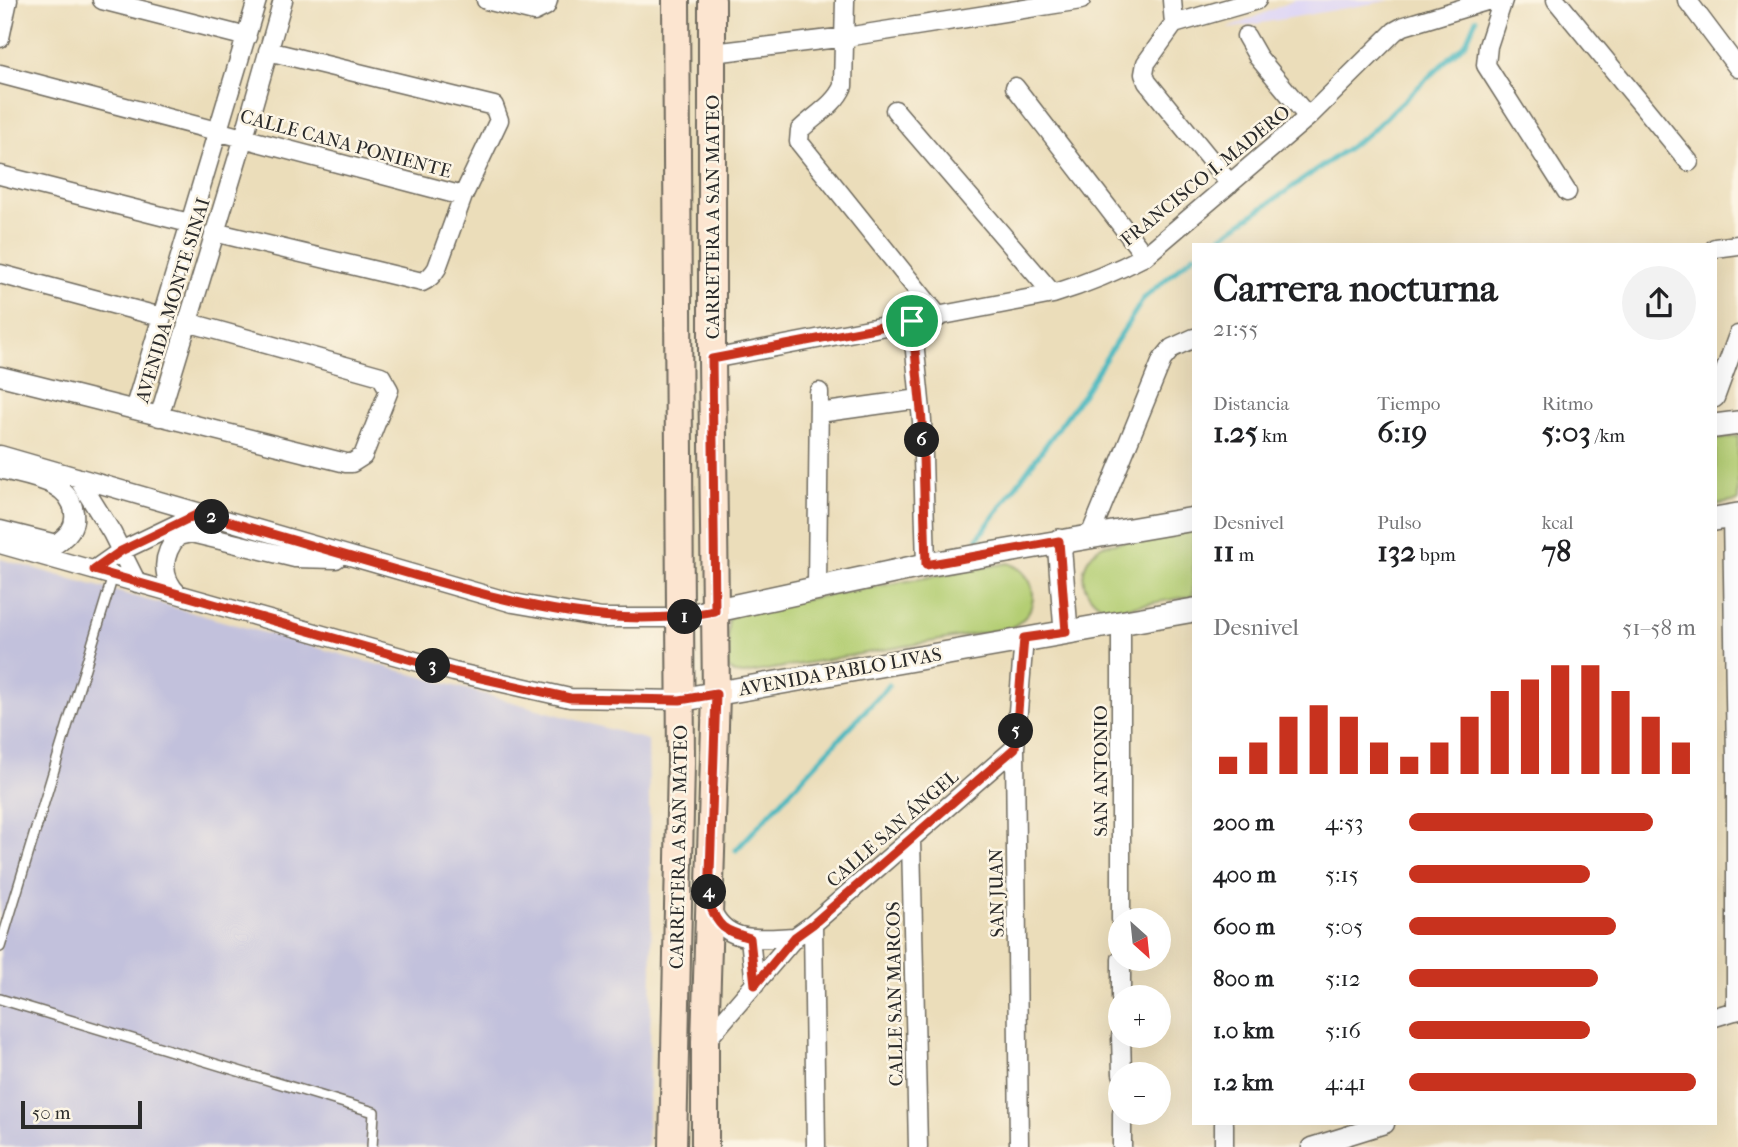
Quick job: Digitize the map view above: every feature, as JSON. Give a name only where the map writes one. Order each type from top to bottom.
[{"type":"main road","name":"CARRETERA A SAN MATEO","points":[[705,1147],[705,1042],[716,694],[712,0]]},
{"type":"main road","name":"CARRETERA A SAN MATEO","points":[[673,1147],[680,777],[676,5]]},
{"type":"main road","points":[[676,5],[692,22],[695,51],[702,56],[713,53]]},
{"type":"main road","points":[[676,313],[692,332],[696,358],[706,363],[712,359]]},
{"type":"street","points":[[0,38],[8,0]]},
{"type":"street","points":[[102,0],[247,37]]},
{"type":"street","name":"AVENIDA MONTE SINAI","points":[[257,0],[134,410],[159,417],[283,0]]},
{"type":"street","points":[[486,0],[534,12],[546,6],[548,0]]},
{"type":"street","points":[[845,0],[843,86],[839,96],[800,130],[799,142],[939,317]]},
{"type":"street","points":[[713,53],[846,37],[1081,0]]},
{"type":"street","points":[[1172,0],[1174,24]]},
{"type":"street","points":[[1230,184],[1144,75],[1146,64],[1174,24],[1257,0]]},
{"type":"street","points":[[1503,0],[1488,46],[1486,65],[1567,192]]},
{"type":"street","points":[[1556,0],[1689,162]]},
{"type":"street","points":[[1687,0],[1738,68]]},
{"type":"street","name":"FRANCISCO I. MADERO","points":[[712,359],[939,317],[1088,284],[1145,256],[1308,117],[1385,38],[1404,26],[1483,1]]},
{"type":"street","points":[[1246,36],[1258,57],[1308,117]]},
{"type":"street","points":[[214,232],[422,282],[432,276],[437,268],[463,196],[499,120],[494,106],[268,51]]},
{"type":"street","name":"CALLE CANA PONIENTE","points":[[0,74],[463,196]]},
{"type":"street","points":[[1016,87],[1145,256]]},
{"type":"street","points":[[895,110],[1052,294]]},
{"type":"street","points":[[0,175],[189,223]]},
{"type":"street","points":[[1717,248],[1738,245]]},
{"type":"street","points":[[0,274],[161,317]]},
{"type":"street","points":[[159,417],[352,463],[363,456],[389,390],[381,376],[187,321]]},
{"type":"street","points":[[912,321],[919,399],[926,565]]},
{"type":"street","points":[[1717,393],[1738,335]]},
{"type":"street","points":[[1089,538],[1162,360],[1172,348],[1192,339]]},
{"type":"street","points":[[0,376],[134,410]]},
{"type":"street","points":[[817,588],[819,392]]},
{"type":"street","points":[[819,413],[919,399]]},
{"type":"street","points":[[1717,426],[1738,423]]},
{"type":"street","points":[[0,455],[513,603],[601,618],[680,618],[926,565],[1192,519]]},
{"type":"street","points":[[0,469],[57,486],[67,494],[75,515],[71,532],[56,544],[0,530]]},
{"type":"street","points":[[77,477],[137,583]]},
{"type":"street","points":[[94,570],[121,551],[200,513]]},
{"type":"street","points":[[1717,1016],[1737,1011],[1737,757],[1728,516]]},
{"type":"street","points":[[178,594],[168,585],[166,563],[172,543],[178,536],[191,533],[295,558],[364,560]]},
{"type":"street","points":[[1059,541],[1066,632]]},
{"type":"street","name":"AVENIDA PABLO LIVAS","points":[[0,544],[454,672],[570,698],[680,700],[1192,610]]},
{"type":"street","name":"SAN ANTONIO","points":[[1121,622],[1121,908]]},
{"type":"street","name":"SAN JUAN","points":[[1019,1147],[1015,748],[1024,638]]},
{"type":"street","name":"CALLE SAN ÁNGEL","points":[[705,1042],[795,937],[1015,748]]},
{"type":"street","name":"CALLE SAN MARCOS","points":[[911,840],[918,1147]]},
{"type":"street","points":[[709,903],[715,919],[725,931],[750,938],[795,937]]},
{"type":"street","points":[[813,924],[816,1147]]},
{"type":"street","points":[[750,938],[755,985]]},
{"type":"street","points":[[1122,1125],[1122,1147]]},
{"type":"street","points":[[1224,1125],[1224,1147]]},
{"type":"street","points":[[1320,1145],[1325,1125]]},
{"type":"street","points":[[1320,1145],[1382,1125]]},
{"type":"lane","points":[[0,947],[113,576]]},
{"type":"lane","points":[[0,999],[374,1112],[372,1147]]},
{"type":"shaded area","points":[[1295,0],[1392,0],[1227,29]]},
{"type":"shaded area","points":[[0,559],[648,740],[652,971],[647,1147],[0,1147]]},
{"type":"green space","points":[[1738,436],[1738,501],[1717,505],[1717,440]]},
{"type":"green space","points":[[1192,530],[1192,596],[1110,610],[1099,604],[1086,589],[1084,570],[1087,561],[1103,545]]},
{"type":"green space","points":[[1008,563],[1026,576],[1033,594],[1028,613],[1010,628],[744,674],[734,673],[728,668],[728,619],[745,610]]},
{"type":"waterway","points":[[1212,243],[1368,134],[1466,42],[1476,19]]},
{"type":"waterway","points":[[978,538],[1083,394],[1144,298],[1192,257]]},
{"type":"waterway","points":[[736,850],[889,685]]},
{"type":"route","points":[[912,321],[922,421],[926,565],[1059,541],[1066,632],[1024,638],[1015,748],[795,937],[755,985],[750,938],[725,931],[715,919],[709,903],[716,694],[680,700],[570,698],[454,672],[94,570],[121,551],[200,513],[513,603],[601,618],[680,618],[715,611],[712,359],[912,321]]}]
